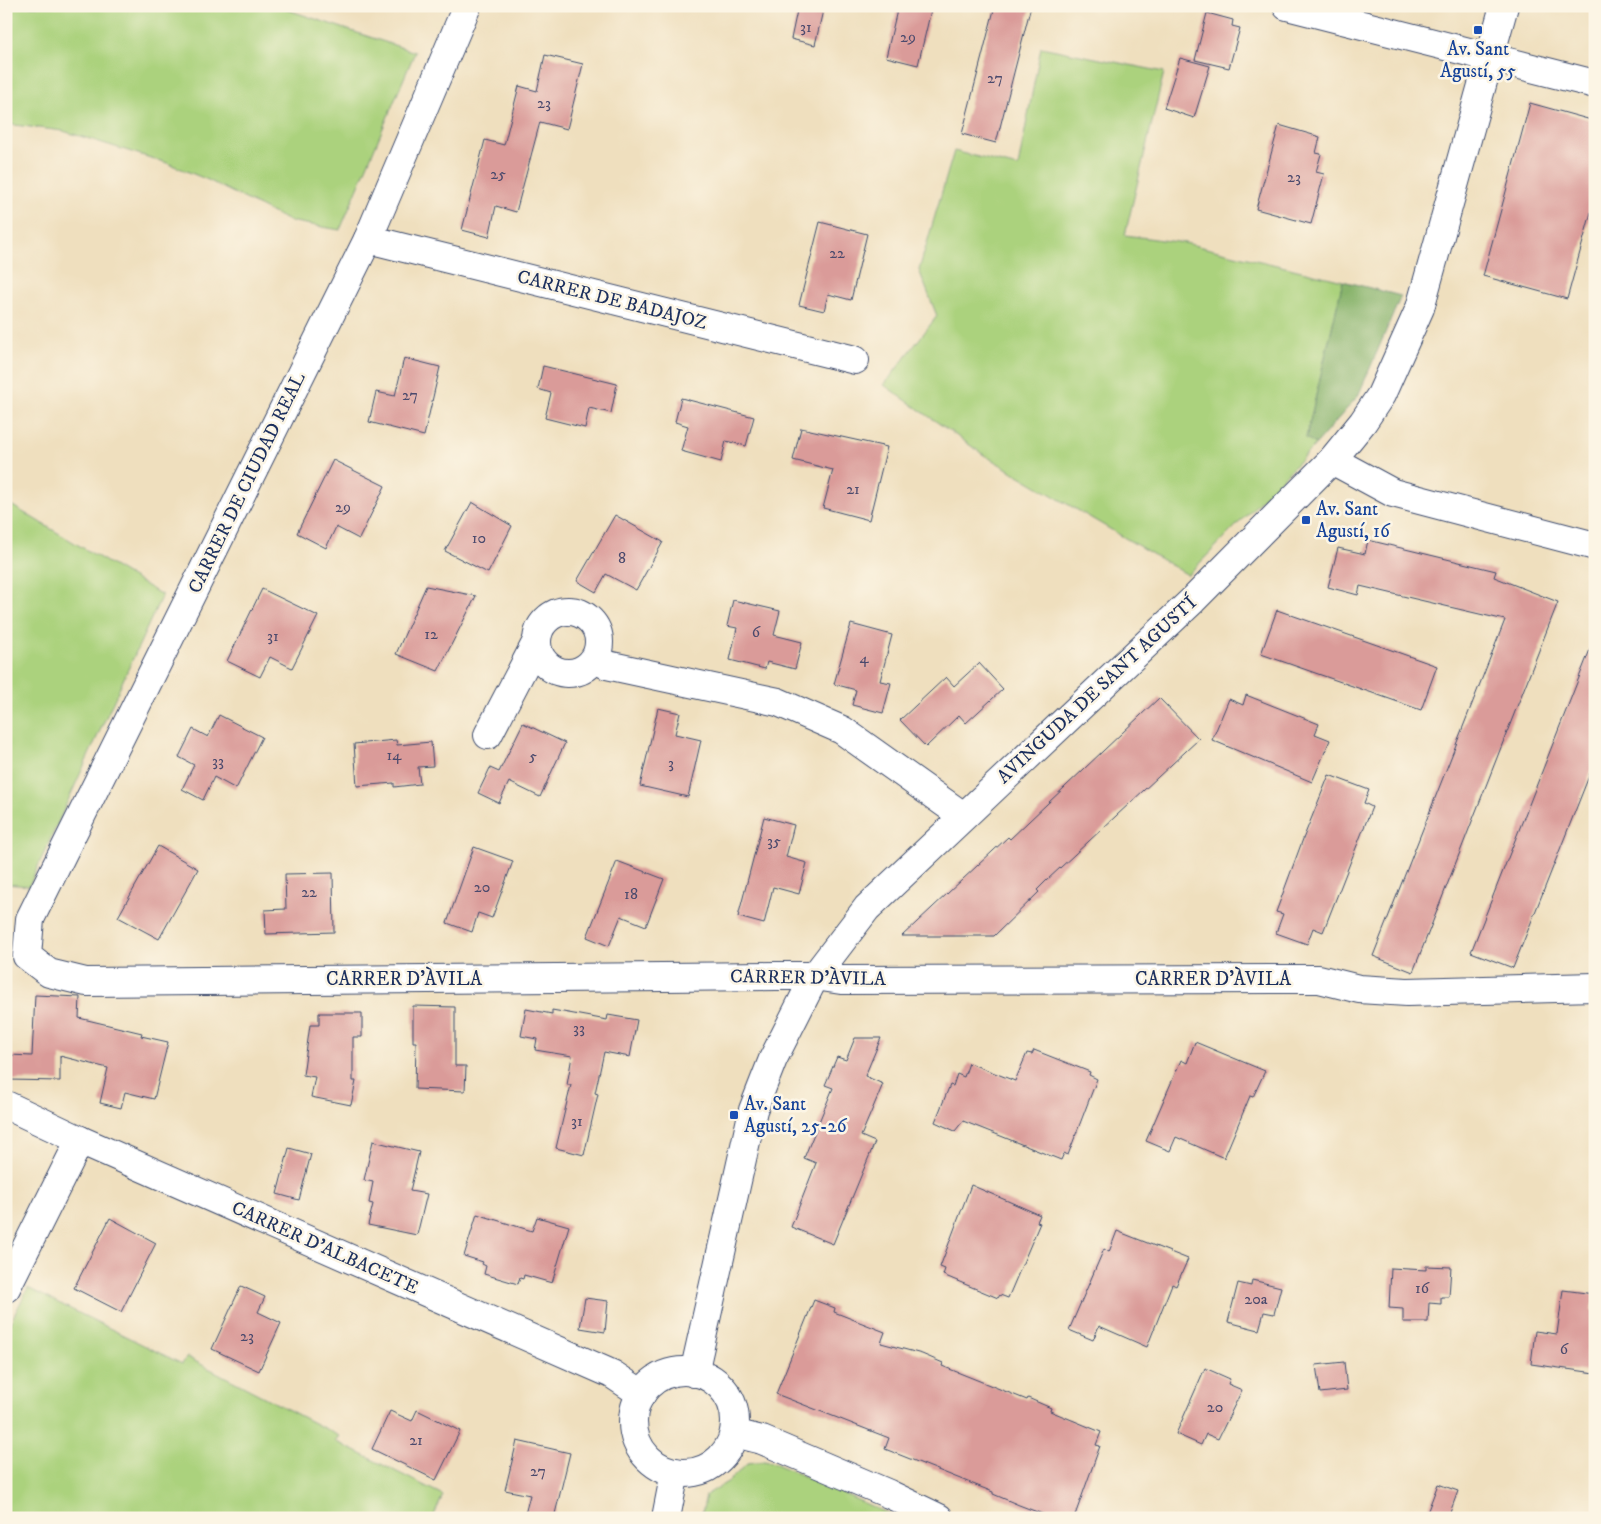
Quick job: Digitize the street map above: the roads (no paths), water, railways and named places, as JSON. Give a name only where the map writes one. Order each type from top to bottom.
[{"type":"street","name":"CARRER DE CIUDAD REAL","points":[[27,956],[30,919],[368,239],[467,6]]},
{"type":"street","points":[[1288,6],[1595,84]]},
{"type":"street","name":"AVINGUDA DE SANT AGUSTÍ","points":[[694,1372],[753,1110],[772,1059],[815,976],[867,908],[1193,600],[1332,460],[1363,422],[1380,395],[1420,308],[1504,6]]},
{"type":"street","name":"CARRER DE BADAJOZ","points":[[368,239],[855,360]]},
{"type":"street","points":[[1332,460],[1393,493],[1595,546]]},
{"type":"street","points":[[488,735],[536,643],[538,632],[546,619],[560,611],[571,610],[581,613],[596,628],[599,638],[595,659],[580,671],[559,672],[550,669],[538,653],[536,643]]},
{"type":"street","points":[[595,659],[607,665],[778,702],[842,730],[963,816]]},
{"type":"street","name":"CARRER D'ÀVILA","points":[[27,956],[49,972],[86,982],[815,976],[841,980],[1319,979],[1359,989],[1407,992],[1595,987]]},
{"type":"street","name":"CARRER D'ALBACETE","points":[[6,1105],[80,1140],[612,1374],[642,1394]]},
{"type":"street","points":[[6,1288],[80,1140]]},
{"type":"street","points":[[675,1372],[694,1372],[707,1377],[726,1394],[734,1413],[734,1432],[727,1451],[713,1464],[695,1472],[675,1472],[657,1465],[637,1442],[634,1412],[648,1386],[665,1375],[675,1372]]},
{"type":"street","points":[[734,1432],[762,1440],[889,1494],[940,1518]]},
{"type":"street","points":[[666,1518],[675,1472]]},
{"type":"place","name":"Av. Sant Agustí, 55","points":[[1478,30]]},
{"type":"place","name":"Av. Sant Agustí, 16","points":[[1306,520]]},
{"type":"place","name":"Av. Sant Agustí, 25-26","points":[[734,1115]]}]
